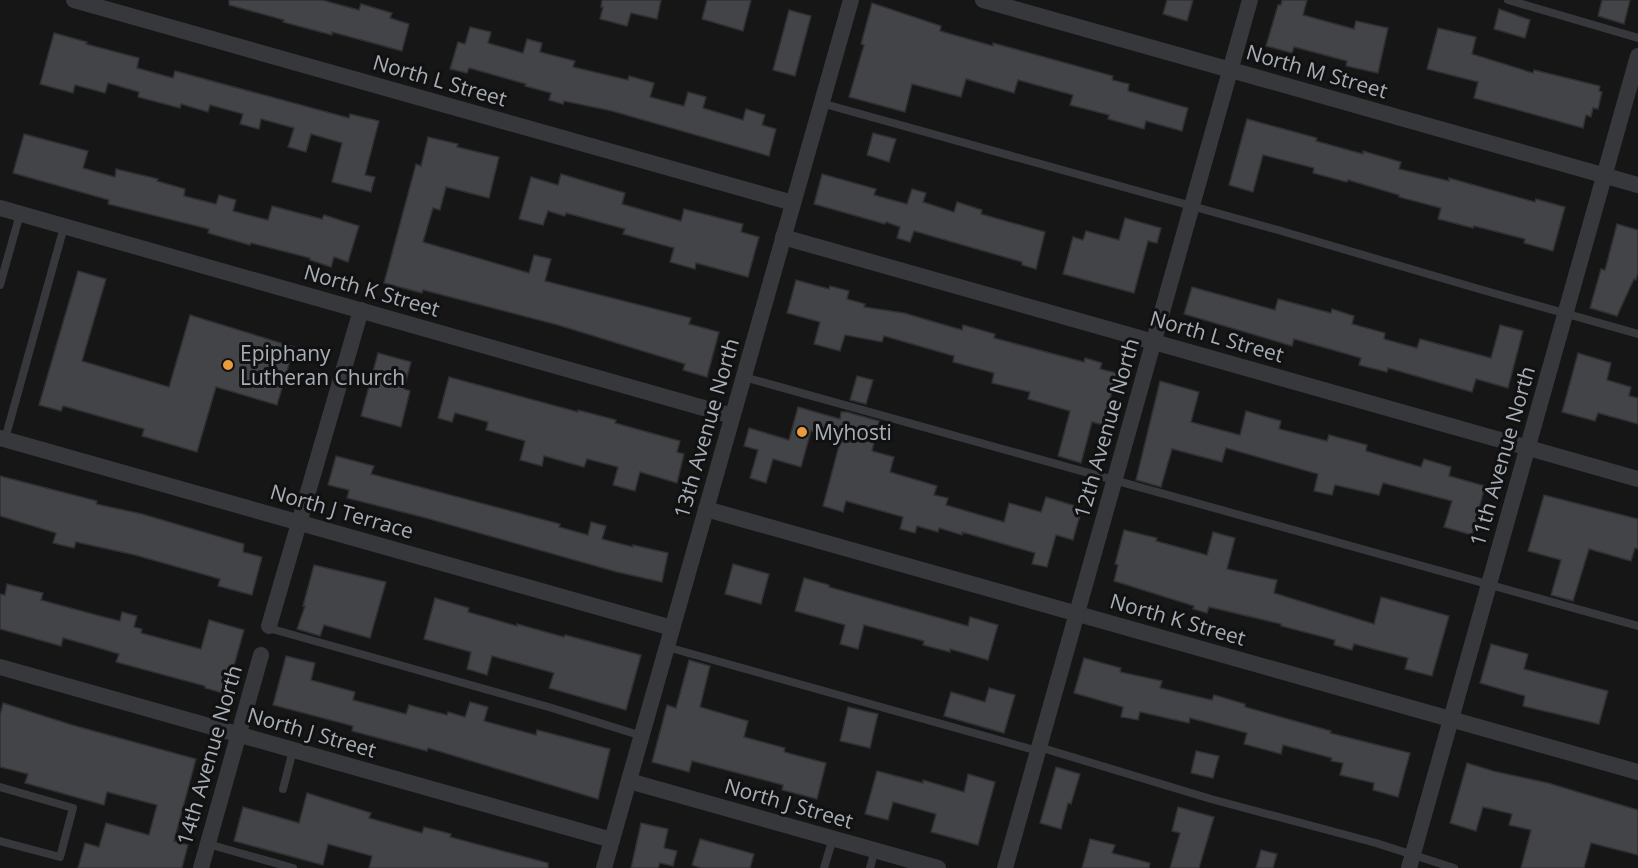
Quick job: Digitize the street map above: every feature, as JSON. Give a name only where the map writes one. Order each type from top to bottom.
[{"type":"street","name":"North L Street","points":[[74,0],[793,203]]},
{"type":"street","name":"13th Avenue North","points":[[604,868],[851,0]]},
{"type":"street","name":"North M Street","points":[[983,0],[1638,185]]},
{"type":"street","name":"12th Avenue North","points":[[1005,868],[1250,0]]},
{"type":"street","name":"11th Avenue North","points":[[1411,862],[1638,56]]},
{"type":"street","name":"North K Street","points":[[0,208],[732,416]]},
{"type":"street","name":"North L Street","points":[[783,237],[1638,479]]},
{"type":"street","points":[[270,626],[361,310]]},
{"type":"street","name":"North J Terrace","points":[[2,439],[672,628]]},
{"type":"street","name":"North K Street","points":[[706,509],[1638,772]]},
{"type":"street","name":"14th Avenue North","points":[[201,868],[261,655]]},
{"type":"street","name":"North J Street","points":[[0,667],[612,840]]},
{"type":"street","name":"North J Street","points":[[629,781],[875,850],[915,865],[938,868]]},
{"type":"lane","points":[[1508,0],[1638,38]]},
{"type":"lane","points":[[821,103],[1192,206],[1638,334]]},
{"type":"lane","points":[[0,285],[20,214]]},
{"type":"lane","points":[[2,439],[64,227]]},
{"type":"lane","points":[[744,377],[1638,626]]},
{"type":"lane","points":[[270,626],[272,629],[552,708],[642,736]]},
{"type":"lane","points":[[667,647],[1376,843],[1411,862],[1454,868]]},
{"type":"lane","points":[[283,789],[293,750]]},
{"type":"lane","points":[[0,787],[73,808],[60,857],[0,841]]},
{"type":"lane","points":[[824,868],[833,838]]},
{"type":"lane","points":[[208,844],[293,868]]},
{"type":"lane","points":[[870,868],[875,850]]},
{"type":"building","points":[[229,0],[322,0],[359,10],[361,4],[392,13],[390,18],[409,24],[402,51],[332,32],[332,35],[283,22],[284,20],[229,5]]},
{"type":"building","points":[[602,0],[661,0],[657,19],[631,13],[627,26],[600,19]]},
{"type":"building","points":[[707,0],[751,0],[743,31],[702,19]]},
{"type":"building","points":[[1167,0],[1193,0],[1187,21],[1163,14]]},
{"type":"building","points":[[1282,0],[1307,0],[1303,15],[1354,29],[1356,21],[1388,28],[1378,73],[1346,66],[1347,61],[1294,47],[1292,53],[1266,46],[1278,5],[1281,5]]},
{"type":"building","points":[[1602,0],[1630,0],[1624,24],[1598,16]]},
{"type":"building","points":[[872,3],[941,26],[940,31],[1113,76],[1112,80],[1129,84],[1128,91],[1188,108],[1182,131],[1146,121],[1144,129],[1108,119],[1109,115],[1070,105],[1073,95],[1018,80],[1014,93],[966,79],[961,97],[912,84],[905,112],[849,97],[864,45],[861,44]]},
{"type":"building","points":[[1499,9],[1530,20],[1525,38],[1494,29]]},
{"type":"building","points":[[789,10],[811,16],[795,76],[773,70]]},
{"type":"building","points":[[470,27],[491,32],[488,43],[523,53],[527,39],[542,43],[540,52],[575,61],[573,67],[628,80],[629,76],[654,83],[650,97],[684,106],[688,92],[706,97],[703,108],[743,120],[746,109],[765,115],[762,125],[776,129],[769,156],[612,111],[549,100],[551,93],[469,68],[467,73],[450,69],[458,42],[465,44]]},
{"type":"building","points":[[1438,28],[1476,37],[1472,54],[1533,73],[1534,70],[1600,86],[1599,91],[1602,92],[1598,109],[1593,108],[1591,117],[1586,115],[1583,128],[1474,98],[1478,82],[1427,69]]},
{"type":"building","points":[[54,33],[139,58],[137,68],[173,78],[175,71],[349,118],[350,114],[379,121],[365,175],[375,177],[371,192],[332,182],[342,143],[311,134],[306,152],[288,147],[294,128],[261,119],[259,129],[240,124],[243,114],[210,105],[208,112],[181,104],[180,108],[138,97],[139,92],[108,83],[105,93],[75,85],[73,93],[40,84]]},
{"type":"building","points":[[1247,119],[1317,138],[1316,141],[1401,162],[1399,169],[1449,181],[1449,178],[1535,202],[1536,199],[1565,207],[1553,251],[1524,243],[1525,239],[1438,219],[1441,208],[1348,180],[1347,182],[1313,173],[1314,168],[1263,155],[1253,192],[1229,185]]},
{"type":"building","points":[[873,133],[896,139],[889,162],[867,155]]},
{"type":"building","points":[[24,134],[88,151],[83,168],[115,177],[116,169],[158,179],[157,181],[185,189],[184,196],[216,204],[219,195],[236,200],[233,211],[268,220],[272,206],[322,219],[324,215],[359,226],[348,262],[334,257],[331,267],[310,260],[310,258],[208,233],[209,229],[108,204],[109,200],[13,173]]},
{"type":"building","points":[[428,137],[499,157],[489,198],[446,187],[440,210],[433,208],[423,242],[529,273],[534,255],[551,259],[545,281],[691,318],[689,324],[719,332],[707,377],[683,370],[685,364],[558,325],[423,290],[422,293],[384,283],[416,164],[421,166]]},
{"type":"building","points":[[561,174],[625,193],[622,204],[681,221],[684,209],[743,224],[741,232],[759,237],[748,277],[696,263],[695,269],[670,262],[674,248],[623,234],[625,229],[566,213],[565,216],[548,211],[543,225],[519,219],[531,177],[558,185]]},
{"type":"building","points":[[822,174],[876,189],[874,195],[907,204],[912,189],[926,193],[923,202],[954,212],[957,202],[982,210],[981,214],[1045,232],[1036,269],[1022,265],[1022,262],[914,231],[910,242],[897,238],[900,227],[814,204]]},
{"type":"building","points":[[1125,218],[1161,228],[1157,243],[1148,241],[1134,293],[1063,274],[1073,237],[1083,240],[1086,231],[1119,240]]},
{"type":"building","points":[[1617,224],[1638,230],[1638,272],[1617,316],[1590,308],[1601,269],[1605,270]]},
{"type":"building","points":[[78,271],[106,279],[82,361],[169,387],[190,315],[294,347],[277,405],[216,387],[197,452],[142,436],[144,429],[63,406],[61,411],[39,405]]},
{"type":"building","points":[[796,280],[829,289],[830,286],[849,291],[847,299],[865,304],[864,307],[904,313],[962,330],[963,325],[995,334],[994,338],[1084,362],[1085,358],[1102,363],[1100,369],[1117,373],[1103,425],[1092,422],[1081,463],[1058,456],[1070,411],[1028,399],[1030,392],[992,383],[994,373],[953,362],[954,356],[884,336],[882,342],[845,335],[840,351],[814,344],[820,322],[787,313]]},
{"type":"building","points":[[1192,287],[1275,310],[1278,299],[1331,313],[1332,309],[1354,316],[1352,324],[1385,333],[1384,339],[1417,348],[1420,339],[1491,358],[1500,325],[1523,331],[1508,388],[1476,379],[1472,392],[1388,368],[1387,372],[1359,365],[1361,358],[1294,339],[1292,346],[1184,314]]},
{"type":"building","points":[[378,353],[411,362],[404,389],[410,391],[401,427],[361,416]]},
{"type":"building","points":[[1578,353],[1611,363],[1607,380],[1631,387],[1629,396],[1638,398],[1638,424],[1598,413],[1595,421],[1562,412]]},
{"type":"building","points":[[857,376],[873,380],[866,404],[850,400]]},
{"type":"building","points":[[449,377],[616,420],[615,423],[680,441],[677,452],[684,454],[677,483],[640,472],[635,491],[613,485],[618,467],[587,459],[584,467],[544,456],[542,466],[520,460],[525,441],[486,430],[488,422],[455,413],[452,422],[438,418]]},
{"type":"building","points":[[1160,381],[1199,392],[1191,422],[1240,435],[1246,411],[1281,421],[1279,429],[1327,441],[1329,435],[1367,445],[1366,451],[1421,467],[1424,459],[1451,467],[1449,476],[1485,486],[1472,535],[1444,527],[1452,501],[1383,483],[1379,495],[1335,485],[1332,495],[1314,491],[1318,474],[1226,448],[1222,462],[1172,449],[1161,487],[1136,480]]},
{"type":"building","points":[[798,407],[840,419],[841,412],[847,412],[879,421],[872,451],[894,457],[890,472],[937,486],[934,495],[948,498],[946,505],[1004,522],[1009,503],[1041,512],[1046,497],[1082,508],[1073,540],[1056,535],[1047,567],[1032,564],[1035,553],[962,532],[962,535],[939,528],[938,532],[917,526],[915,533],[900,529],[903,517],[846,501],[843,512],[823,506],[841,438],[811,431],[801,467],[773,459],[766,483],[750,478],[758,450],[744,446],[749,428],[789,440]]},
{"type":"building","points":[[336,456],[374,466],[371,474],[560,524],[559,527],[588,535],[591,522],[606,526],[602,539],[668,553],[662,582],[617,572],[347,498],[349,490],[328,485]]},
{"type":"building","points":[[0,476],[97,501],[96,504],[142,514],[244,544],[243,552],[262,557],[252,595],[218,586],[220,579],[135,555],[76,542],[74,548],[53,543],[56,533],[0,516]]},
{"type":"building","points":[[1544,495],[1638,519],[1638,549],[1635,548],[1631,561],[1589,549],[1573,601],[1551,595],[1561,560],[1528,551]]},
{"type":"building","points":[[1124,530],[1157,538],[1156,541],[1207,555],[1213,532],[1235,538],[1227,569],[1277,580],[1274,593],[1374,624],[1381,597],[1449,616],[1432,676],[1405,669],[1408,658],[1354,644],[1352,650],[1334,645],[1335,640],[1209,607],[1207,613],[1193,609],[1194,606],[1114,581],[1118,565],[1115,564]]},
{"type":"building","points":[[733,564],[769,574],[761,604],[725,594]]},
{"type":"building","points":[[314,565],[386,582],[370,638],[324,625],[320,636],[297,629],[305,606],[303,606]]},
{"type":"building","points":[[804,578],[968,626],[970,617],[998,625],[988,660],[950,649],[950,652],[923,645],[924,641],[864,625],[858,649],[840,644],[845,625],[795,611]]},
{"type":"building","points":[[7,584],[43,593],[41,600],[120,621],[122,612],[137,616],[134,627],[142,629],[141,633],[201,649],[209,620],[244,630],[226,694],[205,688],[205,686],[116,662],[119,654],[92,646],[63,638],[61,646],[0,629],[0,594],[5,595]]},
{"type":"building","points":[[435,598],[469,608],[468,612],[517,626],[517,624],[564,637],[565,635],[641,655],[626,710],[549,688],[554,673],[492,656],[487,675],[467,669],[471,652],[424,639]]},
{"type":"building","points":[[1491,644],[1528,654],[1524,669],[1608,691],[1599,724],[1523,706],[1525,696],[1480,683]]},
{"type":"building","points":[[286,656],[315,663],[311,680],[355,692],[353,700],[406,714],[409,705],[447,715],[448,712],[465,717],[470,702],[488,707],[484,721],[536,735],[537,730],[610,749],[598,799],[428,748],[427,751],[352,731],[353,726],[273,705]]},
{"type":"building","points":[[1084,658],[1121,668],[1120,672],[1162,681],[1160,688],[1212,700],[1214,695],[1245,704],[1245,707],[1331,731],[1330,733],[1410,753],[1398,797],[1373,790],[1374,783],[1340,775],[1343,763],[1331,761],[1332,758],[1283,745],[1281,754],[1244,744],[1247,733],[1190,718],[1189,723],[1140,712],[1138,720],[1121,717],[1123,707],[1074,693]]},
{"type":"building","points":[[689,660],[710,666],[700,707],[748,721],[744,737],[785,748],[784,752],[826,763],[817,799],[782,790],[783,785],[692,761],[689,772],[652,762],[667,705],[676,708]]},
{"type":"building","points":[[989,688],[1015,695],[1004,733],[944,716],[951,692],[985,702]]},
{"type":"building","points":[[3,703],[72,725],[196,759],[174,841],[188,845],[182,868],[78,868],[85,843],[99,847],[106,823],[149,835],[157,805],[107,792],[104,805],[25,783],[28,774],[0,767],[0,715]]},
{"type":"building","points":[[848,707],[878,714],[870,748],[840,741]]},
{"type":"building","points":[[1196,751],[1219,756],[1213,778],[1191,773]]},
{"type":"building","points":[[1467,763],[1548,783],[1638,810],[1638,855],[1591,843],[1584,868],[1521,868],[1531,830],[1509,825],[1512,814],[1483,807],[1476,831],[1450,823]]},
{"type":"building","points":[[1056,767],[1080,774],[1071,804],[1068,803],[1061,829],[1040,823]]},
{"type":"building","points":[[877,771],[923,783],[923,780],[964,792],[968,774],[995,782],[978,845],[931,832],[936,814],[893,802],[888,820],[865,814]]},
{"type":"building","points":[[307,793],[371,813],[369,818],[422,833],[424,827],[451,834],[450,837],[548,863],[548,868],[369,868],[372,856],[328,844],[323,865],[234,841],[243,807],[299,823]]},
{"type":"building","points":[[1178,807],[1214,817],[1199,868],[1170,868],[1180,833],[1172,831]]},
{"type":"building","points":[[641,823],[668,829],[664,848],[677,851],[673,866],[660,863],[658,868],[631,868]]},
{"type":"building","points":[[700,839],[754,854],[750,868],[701,868],[692,865]]},
{"type":"building","points":[[1090,839],[1115,845],[1112,853],[1150,863],[1149,868],[1082,868]]},
{"type":"building","points":[[1261,850],[1277,854],[1273,868],[1256,868]]},
{"type":"place","name":"Epiphany Lutheran Church","points":[[228,365]]},
{"type":"place","name":"Myhosti","points":[[802,432]]}]
